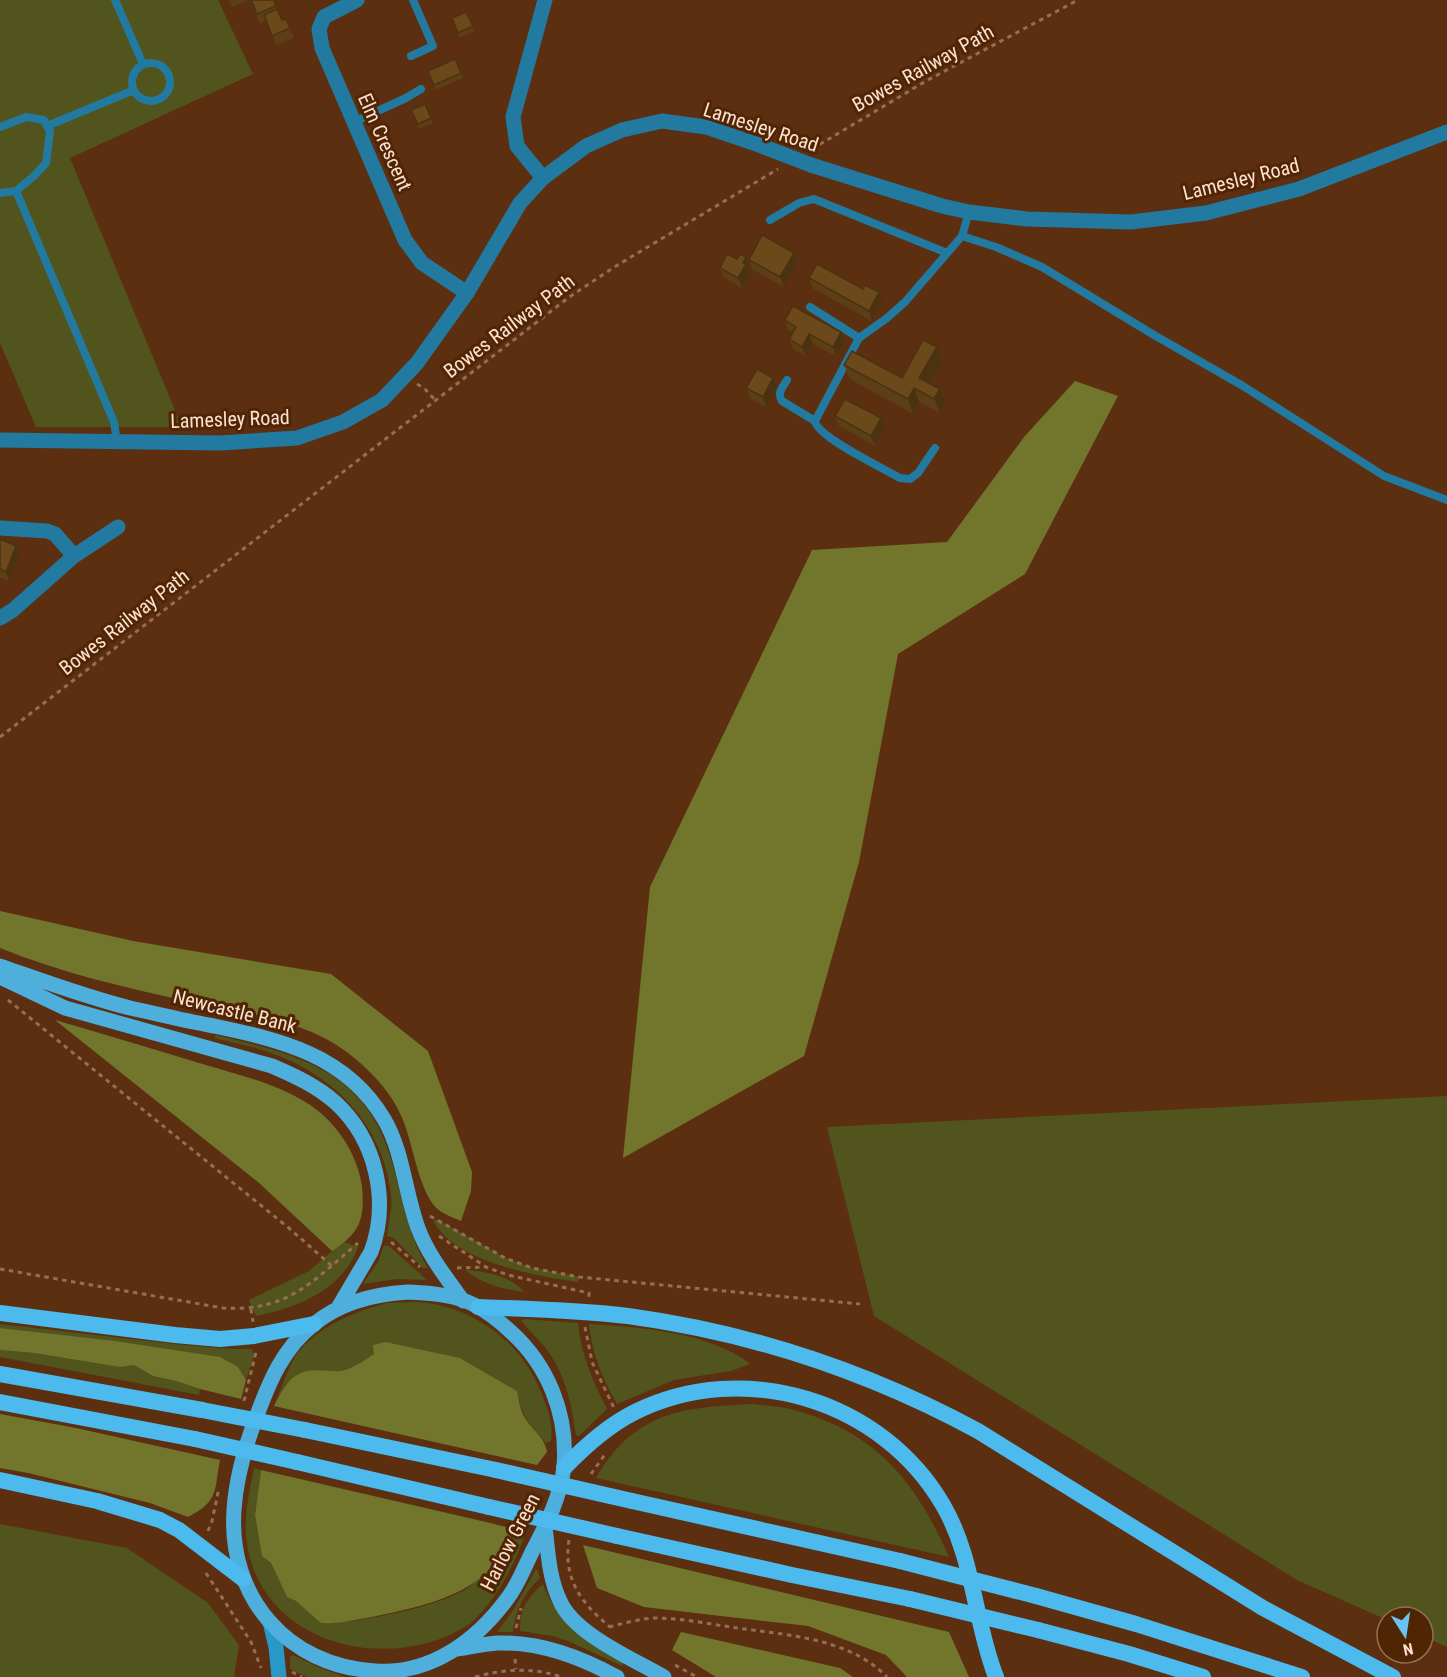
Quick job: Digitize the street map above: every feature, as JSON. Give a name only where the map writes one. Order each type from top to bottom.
[{"type":"highway","points":[[471,1304],[588,1312],[701,1328],[771,1345],[876,1381],[928,1404],[978,1431],[1263,1608],[1393,1677]]},
{"type":"highway","points":[[0,1313],[220,1339],[254,1336],[314,1324]]},
{"type":"highway","points":[[0,1374],[305,1430],[496,1470],[900,1561],[1036,1596],[1147,1628],[1302,1677]]},
{"type":"highway","points":[[564,1468],[590,1442],[620,1420],[654,1405],[697,1392],[757,1389],[804,1397],[840,1410],[865,1424],[902,1453],[927,1481],[943,1505],[956,1530],[965,1557],[988,1656],[996,1677]]},
{"type":"highway","points":[[0,1402],[195,1439],[792,1575],[910,1599],[1129,1654],[1203,1677]]},
{"type":"highway","points":[[0,1480],[97,1501],[160,1520],[186,1535],[243,1580]]},
{"type":"main road","name":"Newcastle Bank","points":[[0,966],[120,1005],[279,1041],[321,1059],[356,1084],[385,1120],[424,1243],[440,1270],[471,1304]]},
{"type":"main road","name":"Newcastle Bank","points":[[0,977],[66,1008],[272,1066],[300,1078],[336,1104],[361,1136],[379,1182],[381,1202],[375,1242],[371,1252],[338,1308]]},
{"type":"main road","name":"Harlow Green","points":[[392,1293],[427,1293],[471,1304],[500,1322],[520,1339],[544,1370],[559,1407],[564,1468],[556,1500],[545,1527],[509,1597],[485,1626],[457,1649],[440,1659],[410,1668],[379,1672],[348,1669],[319,1659],[292,1643],[257,1606],[243,1580],[234,1536],[238,1478],[249,1437],[271,1377],[283,1358],[314,1324],[338,1308],[372,1296],[392,1293]]},
{"type":"main road","points":[[545,1527],[555,1590],[566,1612],[599,1640],[664,1677]]},
{"type":"main road","points":[[270,1622],[276,1647],[273,1674]]},
{"type":"main road","points":[[457,1649],[498,1643],[538,1646],[586,1660],[617,1677]]},
{"type":"main road","points":[[393,1677],[410,1668]]},
{"type":"street","name":"Elm Crescent","points":[[357,0],[324,17],[319,29],[322,48],[405,240],[422,262],[467,293]]},
{"type":"street","points":[[543,178],[517,146],[513,117],[545,0]]},
{"type":"street","name":"Lamesley Road","points":[[0,440],[220,443],[297,438],[343,422],[382,400],[417,363],[467,293],[520,203],[543,178],[586,146],[622,130],[662,121],[706,127],[808,159],[942,206],[969,212],[1027,219],[1131,222],[1206,213],[1299,189],[1447,132]]},
{"type":"street","points":[[0,618],[13,610],[74,556],[118,527]]},
{"type":"street","points":[[0,528],[47,531],[55,534],[74,556]]},
{"type":"lane","points":[[115,0],[143,64]]},
{"type":"lane","points":[[411,56],[433,46],[413,0]]},
{"type":"lane","points":[[143,64],[157,64],[168,73],[170,86],[163,97],[150,101],[139,97],[134,90],[133,74],[143,64]]},
{"type":"lane","points":[[354,122],[421,89]]},
{"type":"lane","points":[[47,126],[134,90]]},
{"type":"lane","points":[[0,127],[26,117],[44,120],[50,131],[46,163],[16,190],[0,193]]},
{"type":"lane","points":[[16,190],[114,422],[117,442]]},
{"type":"lane","points":[[770,220],[799,203],[814,199],[947,253]]},
{"type":"lane","points":[[815,421],[859,338],[905,302],[962,236],[969,212]]},
{"type":"lane","points":[[962,236],[996,247],[1042,267],[1243,386],[1384,476],[1447,501]]},
{"type":"lane","points":[[810,308],[859,338]]},
{"type":"lane","points":[[787,380],[780,391],[779,396],[782,401],[815,421],[816,426],[831,439],[900,478],[910,479],[918,473],[935,448]]},
{"type":"path","name":"Bowes Railway Path","points":[[808,159],[926,81],[1077,0]]},
{"type":"path","name":"Bowes Railway Path","points":[[0,737],[568,298],[616,266],[786,165]]},
{"type":"path","points":[[404,377],[424,388],[436,401]]},
{"type":"path","points":[[17,1007],[333,1266]]},
{"type":"path","points":[[412,1208],[506,1258],[532,1268],[579,1277],[860,1304]]},
{"type":"path","points":[[438,1236],[486,1267],[508,1275],[590,1293]]},
{"type":"path","points":[[0,1269],[223,1308],[251,1309],[301,1290],[333,1266],[360,1241]]},
{"type":"path","points":[[390,1242],[425,1272]]},
{"type":"path","points":[[462,1267],[486,1267]]},
{"type":"path","points":[[585,1326],[592,1362],[612,1405]]},
{"type":"path","points":[[203,1568],[251,1642],[262,1671],[273,1674]]},
{"type":"path","points":[[568,1570],[581,1597],[597,1616],[618,1632]]},
{"type":"path","points":[[609,1627],[656,1618],[807,1638],[826,1643],[863,1659],[887,1677]]},
{"type":"path","points":[[673,1664],[697,1677]]},
{"type":"path","points":[[475,1677],[516,1669],[533,1670],[561,1677]]},
{"type":"green space","points":[[0,0],[218,0],[253,74],[70,158],[182,427],[36,427],[0,343]]},
{"type":"green space","points":[[1075,381],[1118,396],[1025,574],[898,654],[859,862],[804,1056],[623,1158],[650,887],[812,550],[947,542],[1024,437]]},
{"type":"green space","points":[[0,911],[133,941],[331,974],[428,1051],[472,1172],[471,1191],[461,1221],[440,1211],[427,1195],[407,1130],[392,1098],[367,1069],[338,1046],[286,1023],[94,979],[0,948]]},
{"type":"green space","points":[[55,1020],[260,1081],[290,1093],[317,1110],[340,1134],[357,1164],[362,1186],[363,1208],[355,1231],[332,1251],[258,1182]]},
{"type":"green space","points":[[216,1035],[277,1051],[304,1061],[328,1073],[349,1089],[368,1110],[383,1136],[411,1232],[428,1268],[423,1268],[394,1238],[387,1236],[391,1200],[386,1170],[367,1126],[352,1107],[316,1075],[294,1063],[250,1046],[214,1038]]},
{"type":"green space","points":[[1447,1096],[1447,1647],[1435,1642],[1435,1605],[1375,1605],[1375,1615],[1297,1580],[874,1316],[827,1127]]},
{"type":"green space","points":[[433,1220],[438,1220],[506,1258],[532,1268],[579,1277],[578,1282],[519,1271],[477,1256],[458,1247],[443,1234]]},
{"type":"green space","points":[[345,1242],[358,1247],[351,1262],[330,1285],[303,1302],[256,1316],[249,1300],[309,1271]]},
{"type":"green space","points":[[384,1245],[389,1246],[427,1280],[397,1279],[363,1284],[379,1260]]},
{"type":"green space","points":[[465,1270],[497,1275],[512,1282],[524,1292],[493,1285]]},
{"type":"green space","points":[[423,1302],[447,1307],[481,1322],[496,1332],[510,1345],[533,1375],[549,1416],[552,1428],[551,1441],[546,1443],[527,1420],[517,1391],[460,1358],[386,1342],[374,1354],[350,1369],[285,1385],[274,1406],[292,1362],[310,1340],[321,1331],[347,1317],[387,1303]]},
{"type":"green space","points":[[524,1319],[578,1323],[588,1368],[607,1409],[579,1436],[576,1435],[562,1376],[552,1357],[521,1321]]},
{"type":"green space","points":[[0,1324],[183,1345],[252,1349],[254,1356],[246,1380],[238,1367],[0,1328]]},
{"type":"green space","points":[[589,1324],[629,1327],[695,1338],[734,1353],[750,1364],[731,1371],[674,1380],[617,1404],[598,1366]]},
{"type":"green space","points":[[0,1328],[115,1341],[220,1357],[238,1367],[246,1380],[241,1399],[153,1376],[134,1365],[120,1367],[0,1350]]},
{"type":"green space","points":[[386,1342],[460,1358],[517,1391],[522,1413],[541,1438],[547,1452],[537,1465],[274,1406],[291,1379],[301,1373],[316,1370],[341,1371],[350,1368],[374,1354],[373,1345]]},
{"type":"green space","points":[[0,1350],[120,1367],[134,1365],[153,1376],[200,1389],[199,1395],[0,1357]]},
{"type":"green space","points":[[754,1404],[795,1410],[824,1420],[849,1432],[871,1447],[890,1464],[923,1506],[949,1557],[596,1478],[611,1456],[627,1439],[644,1426],[663,1417],[705,1407]]},
{"type":"green space","points":[[0,1414],[76,1428],[220,1460],[213,1494],[205,1506],[188,1517],[150,1503],[0,1468]]},
{"type":"green space","points":[[254,1468],[261,1470],[255,1515],[262,1556],[271,1563],[287,1597],[296,1601],[322,1623],[376,1617],[420,1607],[457,1594],[478,1579],[502,1552],[514,1529],[526,1532],[504,1581],[470,1624],[437,1640],[402,1648],[366,1648],[331,1640],[300,1625],[274,1603],[255,1573],[246,1536],[248,1502]]},
{"type":"green space","points":[[261,1470],[514,1529],[504,1551],[491,1568],[475,1582],[457,1592],[437,1601],[394,1612],[347,1622],[321,1623],[296,1601],[287,1597],[271,1563],[262,1556],[255,1515]]},
{"type":"green space","points":[[0,1524],[127,1548],[208,1603],[239,1645],[234,1677],[0,1677]]},
{"type":"green space","points":[[583,1545],[949,1632],[969,1677],[907,1677],[886,1655],[808,1626],[644,1607],[597,1588]]},
{"type":"green space","points":[[536,1569],[540,1578],[521,1602],[513,1632],[497,1632],[514,1609]]},
{"type":"green space","points":[[543,1584],[549,1598],[566,1620],[576,1630],[623,1663],[622,1666],[568,1641],[553,1636],[520,1631],[525,1605]]},
{"type":"green space","points":[[681,1632],[840,1668],[853,1677],[716,1677],[672,1650]]},
{"type":"green space","points":[[293,1655],[345,1677],[307,1677],[290,1669],[290,1657]]},
{"type":"building","points":[[251,0],[274,0],[276,6],[257,14]]},
{"type":"building","points":[[277,9],[282,20],[286,19],[290,28],[272,36],[264,15]]},
{"type":"building","points":[[466,12],[473,26],[458,33],[452,18]]},
{"type":"building","points":[[455,59],[461,73],[434,85],[428,71]]},
{"type":"building","points":[[425,104],[431,118],[418,124],[411,110]]},
{"type":"building","points":[[762,235],[794,253],[780,277],[749,260]]},
{"type":"building","points":[[727,254],[737,259],[740,254],[746,257],[743,263],[746,264],[738,278],[720,268]]},
{"type":"building","points":[[817,264],[863,289],[865,285],[879,292],[869,311],[809,278]]},
{"type":"building","points":[[793,306],[841,332],[833,347],[809,334],[802,347],[789,339],[796,327],[785,320]]},
{"type":"building","points":[[923,340],[937,347],[919,378],[940,389],[934,399],[914,388],[908,399],[844,365],[852,351],[902,378]]},
{"type":"building","points":[[757,369],[773,378],[763,397],[746,388]]},
{"type":"building","points":[[845,399],[881,418],[871,436],[835,416]]},
{"type":"building","points":[[0,539],[16,546],[6,572],[0,569]]}]
